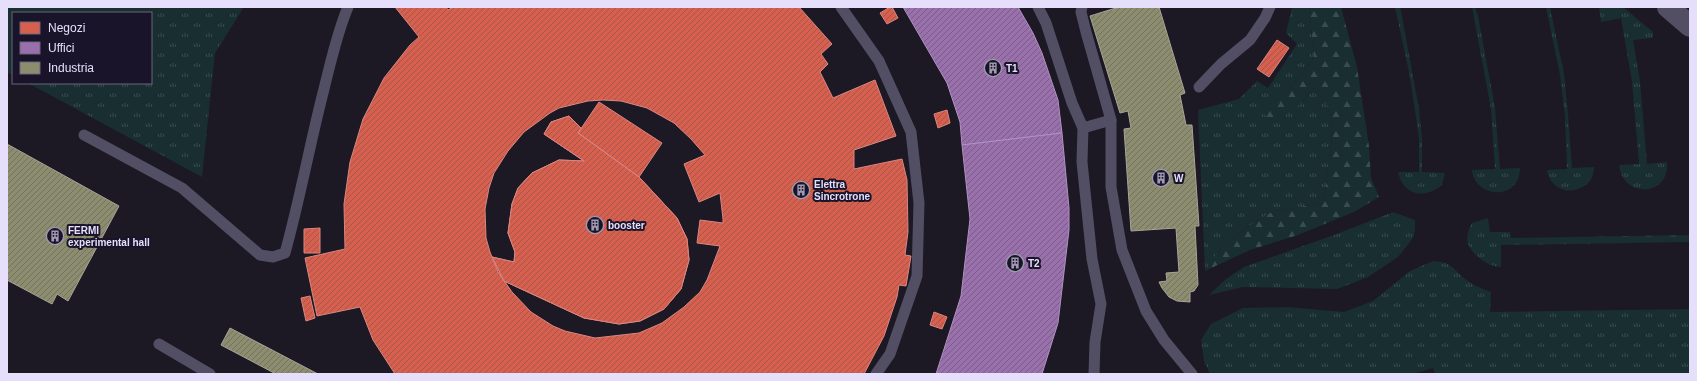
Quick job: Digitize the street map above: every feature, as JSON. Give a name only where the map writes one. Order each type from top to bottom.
[{"type":"street","points":[[1668,7],[1690,26]]},
{"type":"lane","points":[[84,135],[182,188],[260,255],[273,257],[285,252],[296,212],[331,58],[348,7]]},
{"type":"lane","points":[[842,7],[879,61],[911,132],[919,202],[917,276],[890,354],[876,374]]},
{"type":"lane","points":[[1038,7],[1046,23],[1072,103],[1083,128],[1082,162],[1092,259],[1101,304],[1095,342],[1094,374]]},
{"type":"lane","points":[[1082,7],[1081,12],[1086,32],[1111,120],[1111,187],[1122,250],[1146,311],[1164,340],[1192,374]]},
{"type":"lane","points":[[1199,87],[1221,64],[1250,40],[1265,18],[1270,7]]},
{"type":"lane","points":[[1083,128],[1111,120]]},
{"type":"lane","points":[[159,344],[210,374]]},
{"type":"green space","points":[[7,7],[244,7],[215,53],[202,177],[30,84],[152,84],[152,12],[12,12],[12,74],[7,72]]},
{"type":"green space","points":[[1292,7],[1309,7],[1314,58],[1286,93],[1261,110],[1299,105],[1313,88],[1327,104],[1333,129],[1324,203],[1273,211],[1225,242],[1205,271],[1198,110],[1239,99],[1257,81],[1268,88],[1297,44],[1286,33]]},
{"type":"green space","points":[[1309,7],[1341,7],[1357,67],[1369,146],[1371,178],[1379,197],[1354,212],[1298,235],[1250,250],[1205,271],[1225,242],[1273,211],[1324,203],[1333,129],[1327,104],[1313,88],[1299,105],[1274,123],[1260,110],[1286,93],[1314,58]]},
{"type":"green space","points":[[1395,7],[1400,7],[1401,11],[1419,109],[1422,138],[1422,172],[1445,173],[1442,185],[1428,193],[1421,194],[1409,190],[1404,186],[1398,172],[1419,172],[1419,139],[1409,72]]},
{"type":"green space","points":[[1472,7],[1475,7],[1478,16],[1495,108],[1500,169],[1520,168],[1518,179],[1513,186],[1506,191],[1489,191],[1481,187],[1475,180],[1472,170],[1495,169],[1491,109]]},
{"type":"green space","points":[[1546,7],[1550,7],[1564,74],[1572,168],[1594,167],[1594,172],[1586,185],[1570,191],[1555,185],[1551,181],[1547,170],[1567,169],[1565,116],[1560,75]]},
{"type":"green space","points":[[1599,7],[1623,7],[1653,32],[1653,38],[1633,40],[1640,81],[1647,164],[1667,162],[1666,174],[1661,182],[1654,187],[1646,189],[1637,188],[1629,184],[1622,176],[1619,165],[1639,164],[1632,82],[1621,18],[1601,22]]},
{"type":"green space","points":[[1393,212],[1415,220],[1415,231],[1413,238],[1398,257],[1368,277],[1337,289],[1243,287],[1209,295],[1226,279],[1244,267]]},
{"type":"green space","points":[[1488,218],[1490,232],[1510,232],[1511,238],[1690,235],[1690,242],[1501,245],[1501,267],[1496,267],[1477,257],[1467,241],[1469,228],[1472,223]]},
{"type":"green space","points":[[1433,261],[1449,265],[1471,283],[1491,292],[1490,312],[1690,309],[1690,374],[1435,374],[1433,368],[1413,374],[1210,374],[1204,361],[1201,340],[1211,324],[1243,308],[1287,307],[1344,312],[1373,301],[1410,271]]},
{"type":"building: Negozi","name":"Elettra Sincrotrone","points":[[395,7],[446,7],[448,10],[453,7],[799,7],[832,44],[821,54],[828,64],[820,72],[833,98],[875,80],[896,136],[854,150],[854,169],[902,159],[907,180],[908,232],[905,255],[911,256],[906,286],[899,285],[897,297],[884,336],[864,374],[395,374],[373,340],[360,307],[317,316],[305,258],[345,249],[344,204],[350,162],[363,119],[384,78],[410,45],[419,37]],"holes":[[[588,101],[621,101],[647,108],[674,123],[705,155],[684,164],[699,202],[720,193],[723,223],[700,220],[697,243],[720,246],[707,280],[700,292],[684,307],[662,323],[639,333],[595,338],[565,331],[553,326],[531,312],[512,292],[498,272],[490,252],[486,238],[485,209],[489,188],[494,173],[508,151],[524,132],[559,108]]]},
{"type":"building: Negozi","points":[[892,7],[898,18],[887,24],[880,13]]},
{"type":"building: Negozi","points":[[1277,40],[1289,48],[1269,77],[1257,69]]},
{"type":"building: Negozi","points":[[599,102],[662,143],[639,177],[578,133]]},
{"type":"building: Negozi","points":[[947,110],[950,123],[938,128],[934,114]]},
{"type":"building: Negozi","name":"booster","points":[[569,116],[581,128],[578,133],[639,177],[677,218],[687,239],[689,260],[681,289],[664,309],[640,321],[619,324],[584,318],[504,281],[492,257],[514,262],[515,252],[508,233],[512,204],[518,188],[532,173],[559,160],[584,161],[544,134],[551,122]],"holes":[[[571,185],[650,240],[657,266],[639,291],[605,289],[550,250],[537,206],[547,191]]]},
{"type":"building: Negozi","name":"booster","points":[[569,116],[581,128],[578,133],[639,177],[677,218],[687,239],[689,260],[681,289],[664,309],[640,321],[619,324],[584,318],[504,281],[492,257],[514,262],[515,252],[508,233],[512,204],[518,188],[532,173],[559,160],[584,161],[544,134],[551,122]]},
{"type":"building: Negozi","points":[[320,228],[320,253],[304,253],[304,229]]},
{"type":"building: Negozi","points":[[310,296],[315,318],[306,321],[301,298]]},
{"type":"building: Negozi","points":[[934,312],[947,317],[942,329],[930,325]]},
{"type":"building: Uffici","name":"T1","points":[[903,7],[1018,7],[1033,33],[1042,53],[1058,100],[1062,133],[962,145],[960,122],[947,83]]},
{"type":"building: Uffici","name":"T2","points":[[1062,133],[1069,208],[1069,230],[1058,323],[1042,374],[936,374],[961,296],[970,219],[962,145]]},
{"type":"building: Industria","name":"W","points":[[1119,7],[1159,7],[1185,93],[1180,95],[1186,125],[1192,125],[1199,226],[1195,226],[1198,285],[1194,291],[1190,292],[1190,302],[1177,301],[1169,297],[1159,282],[1167,281],[1166,273],[1179,272],[1176,228],[1131,231],[1124,129],[1131,128],[1128,111],[1120,113],[1090,16]]},
{"type":"building: Industria","name":"FERMI experimental hall","points":[[7,144],[119,206],[68,301],[57,294],[52,304],[7,280]]},
{"type":"building: Industria","points":[[230,328],[318,374],[276,374],[221,345]]},
{"type":"place","name":"T1","points":[[993,68]]},
{"type":"place","name":"W","points":[[1161,178]]},
{"type":"place","name":"Elettra Sincrotrone","points":[[801,190]]},
{"type":"place","name":"booster","points":[[595,225]]},
{"type":"place","name":"FERMI experimental hall","points":[[55,236]]},
{"type":"place","name":"T2","points":[[1015,263]]}]
